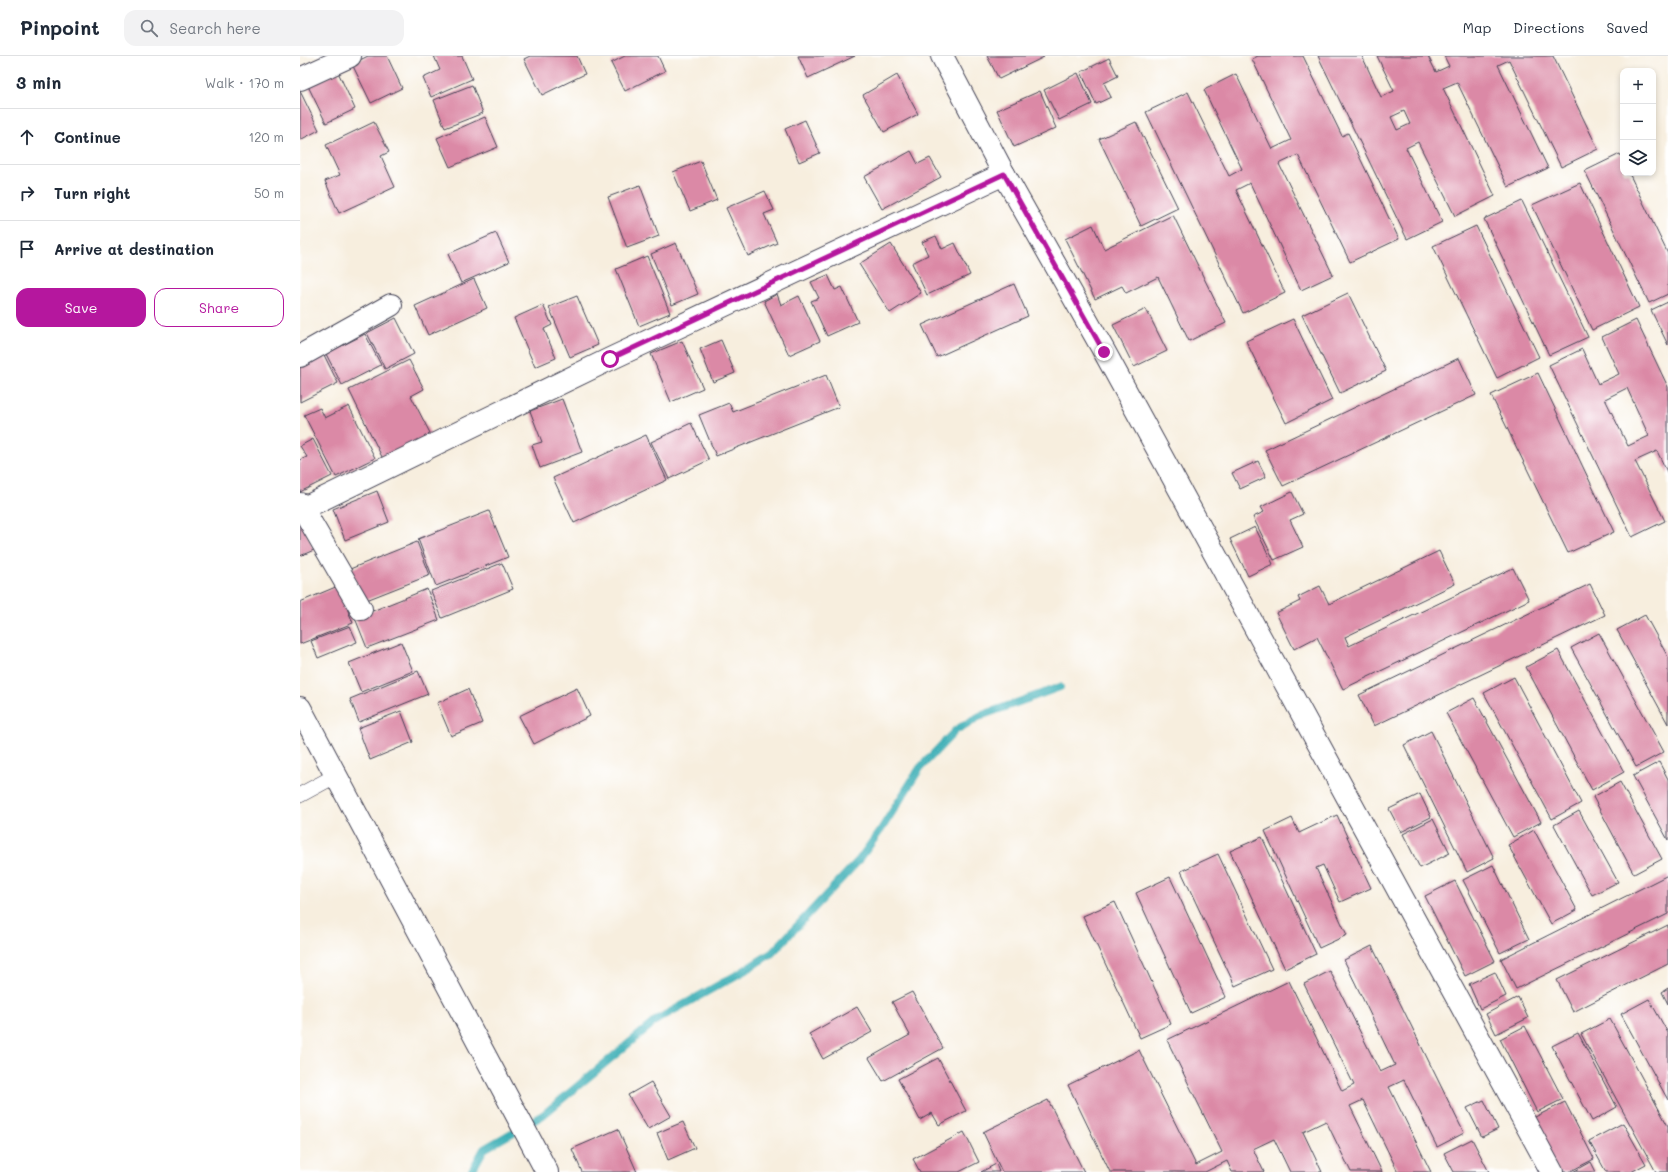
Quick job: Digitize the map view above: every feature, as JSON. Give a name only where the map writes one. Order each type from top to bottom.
[{"type":"street","points":[[300,78],[350,56]]},
{"type":"street","points":[[942,56],[1004,174],[1104,352],[1552,1172]]},
{"type":"street","points":[[361,609],[301,508],[610,359],[1004,174]]},
{"type":"street","points":[[300,356],[390,305]]},
{"type":"street","points":[[300,708],[547,1172]]},
{"type":"lane","points":[[300,795],[335,776]]},
{"type":"building","points":[[368,56],[387,56],[402,88],[371,103],[352,64]]},
{"type":"building","points":[[434,56],[462,56],[472,79],[431,97],[423,78],[440,70]]},
{"type":"building","points":[[530,56],[577,56],[585,74],[542,95],[524,59]]},
{"type":"building","points":[[625,56],[658,56],[665,71],[625,91],[611,63]]},
{"type":"building","points":[[798,56],[855,56],[808,78]]},
{"type":"building","points":[[987,56],[1043,56],[1044,57],[999,79]]},
{"type":"building","points":[[1258,56],[1303,56],[1342,136],[1348,133],[1399,239],[1350,262],[1298,155],[1279,164],[1333,275],[1301,290],[1250,183],[1236,190],[1285,293],[1243,313],[1146,112],[1188,92],[1229,176],[1242,169],[1204,90],[1236,74],[1272,149],[1291,140],[1252,59]]},
{"type":"building","points":[[1318,56],[1362,56],[1381,97],[1394,91],[1377,56],[1428,56],[1436,72],[1449,66],[1444,56],[1553,56],[1598,149],[1561,167],[1509,60],[1498,65],[1548,168],[1508,187],[1457,82],[1443,88],[1495,196],[1455,216],[1418,142],[1406,148],[1442,222],[1407,239]],"holes":[[[1404,111],[1410,124],[1397,130],[1391,117]]]},
{"type":"building","points":[[1109,58],[1118,76],[1104,83],[1111,97],[1096,104],[1081,72]]},
{"type":"building","points":[[338,72],[355,109],[326,123],[308,86]]},
{"type":"building","points":[[1078,73],[1092,104],[1059,120],[1044,90]]},
{"type":"building","points":[[897,75],[918,114],[884,132],[863,95]]},
{"type":"building","points":[[472,85],[483,113],[445,128],[434,100]]},
{"type":"building","points":[[300,91],[319,130],[300,140]]},
{"type":"building","points":[[1040,91],[1056,128],[1014,147],[997,110]]},
{"type":"building","points":[[485,117],[498,147],[450,167],[437,138]]},
{"type":"building","points":[[805,120],[820,153],[799,162],[785,129]]},
{"type":"building","points":[[374,122],[389,152],[381,156],[395,187],[339,213],[325,181],[340,175],[326,145]]},
{"type":"building","points":[[1136,122],[1178,208],[1141,226],[1099,139]]},
{"type":"building","points":[[911,151],[918,164],[930,158],[941,177],[882,209],[864,177]]},
{"type":"building","points":[[1620,154],[1620,176],[1630,176],[1668,254],[1668,294],[1649,303],[1585,171]]},
{"type":"building","points":[[701,161],[717,200],[690,211],[673,172]]},
{"type":"building","points":[[1580,183],[1639,307],[1592,330],[1532,205]]},
{"type":"building","points":[[640,185],[659,236],[627,248],[608,197]]},
{"type":"building","points":[[765,191],[774,210],[764,214],[777,243],[748,256],[726,208]]},
{"type":"building","points":[[1522,201],[1588,337],[1549,355],[1484,219]]},
{"type":"building","points":[[1173,215],[1226,323],[1189,341],[1158,277],[1126,293],[1122,286],[1095,299],[1065,239],[1093,225],[1104,249]]},
{"type":"building","points":[[1476,226],[1539,357],[1497,378],[1433,246]]},
{"type":"building","points":[[496,233],[509,262],[461,283],[448,254]]},
{"type":"building","points":[[936,236],[942,249],[955,243],[970,275],[927,295],[912,263],[928,255],[922,242]]},
{"type":"building","points":[[676,243],[698,294],[672,305],[651,254]]},
{"type":"building","points":[[891,244],[921,293],[890,313],[859,264]]},
{"type":"building","points":[[647,256],[670,313],[639,326],[616,269]]},
{"type":"building","points":[[828,275],[835,290],[842,287],[858,322],[827,336],[811,301],[819,298],[811,282]]},
{"type":"building","points":[[474,279],[487,308],[428,335],[415,306]]},
{"type":"building","points":[[1014,284],[1028,316],[937,357],[922,325]]},
{"type":"building","points":[[1348,293],[1386,371],[1340,393],[1302,315]]},
{"type":"building","points":[[777,294],[781,305],[799,296],[820,341],[789,355],[764,301]]},
{"type":"building","points":[[577,296],[598,345],[570,357],[549,307]]},
{"type":"building","points":[[1668,302],[1668,345],[1651,310]]},
{"type":"building","points":[[543,305],[552,325],[544,329],[556,358],[535,367],[514,318]]},
{"type":"building","points":[[1146,309],[1167,351],[1134,367],[1113,325]]},
{"type":"building","points":[[396,318],[414,354],[385,369],[367,333]]},
{"type":"building","points":[[1293,319],[1332,400],[1286,423],[1246,341]]},
{"type":"building","points":[[1636,320],[1668,387],[1668,474],[1657,451],[1635,461],[1665,521],[1632,537],[1549,365],[1582,349],[1598,384],[1619,374],[1602,337]],"holes":[[[1627,388],[1649,436],[1628,446],[1605,399]]]},
{"type":"building","points":[[365,334],[381,365],[342,385],[326,354]]},
{"type":"building","points":[[721,340],[735,373],[713,382],[700,349]]},
{"type":"building","points":[[682,341],[703,388],[671,402],[651,354]]},
{"type":"building","points":[[324,355],[338,383],[300,402],[300,367]]},
{"type":"building","points":[[1459,358],[1476,395],[1283,486],[1265,450]]},
{"type":"building","points":[[409,360],[424,389],[411,396],[431,435],[383,459],[349,390]]},
{"type":"building","points":[[1538,373],[1614,532],[1568,553],[1491,395]]},
{"type":"building","points":[[826,375],[839,407],[716,456],[699,415],[729,403],[733,412]]},
{"type":"building","points":[[562,399],[582,452],[540,468],[532,445],[542,442],[530,411]]},
{"type":"building","points":[[349,406],[375,458],[336,477],[304,415],[320,408],[325,418]]},
{"type":"building","points":[[691,423],[709,460],[669,479],[651,442]]},
{"type":"building","points":[[646,435],[667,480],[574,523],[553,478]]},
{"type":"building","points":[[313,439],[332,476],[300,492],[300,460],[307,457],[300,446]]},
{"type":"building","points":[[1258,461],[1266,477],[1240,489],[1232,473]]},
{"type":"building","points":[[377,491],[389,522],[345,540],[333,509]]},
{"type":"building","points":[[1292,492],[1303,514],[1290,520],[1303,547],[1274,560],[1253,517],[1264,512],[1261,507]]},
{"type":"building","points":[[489,511],[508,557],[436,586],[418,539]]},
{"type":"building","points":[[300,516],[314,550],[300,556]]},
{"type":"building","points":[[1255,527],[1273,564],[1248,576],[1230,539]]},
{"type":"building","points":[[417,542],[430,575],[364,601],[350,569]]},
{"type":"building","points":[[1439,551],[1455,584],[1345,637],[1349,646],[1513,568],[1529,600],[1343,689],[1317,637],[1294,649],[1276,613],[1300,601],[1298,597],[1320,586],[1329,604]]},
{"type":"building","points":[[502,563],[513,589],[442,618],[431,591]]},
{"type":"building","points":[[1590,584],[1605,615],[1374,726],[1359,695]]},
{"type":"building","points":[[338,586],[353,623],[300,644],[300,602]]},
{"type":"building","points":[[427,589],[439,620],[367,648],[355,618]]},
{"type":"building","points":[[1645,615],[1668,657],[1668,724],[1617,630]]},
{"type":"building","points":[[350,626],[357,642],[318,658],[311,641]]},
{"type":"building","points":[[1599,633],[1664,752],[1636,767],[1571,648]]},
{"type":"building","points":[[401,642],[413,671],[361,692],[349,663]]},
{"type":"building","points":[[1558,650],[1624,772],[1592,790],[1526,667]]},
{"type":"building","points":[[418,671],[428,694],[359,722],[350,699]]},
{"type":"building","points":[[1514,677],[1581,803],[1552,819],[1484,693]]},
{"type":"building","points":[[577,688],[590,716],[534,744],[519,716]]},
{"type":"building","points":[[468,689],[482,723],[451,736],[437,703]]},
{"type":"building","points":[[1474,698],[1541,822],[1513,837],[1446,713]]},
{"type":"building","points":[[401,711],[413,742],[370,760],[358,728]]},
{"type":"building","points":[[1431,731],[1494,858],[1467,872],[1404,745]]},
{"type":"building","points":[[1659,762],[1668,779],[1668,840],[1633,776]]},
{"type":"building","points":[[1620,782],[1662,859],[1634,874],[1593,797]]},
{"type":"building","points":[[1420,794],[1431,817],[1401,832],[1389,809]]},
{"type":"building","points":[[1579,811],[1618,882],[1592,895],[1554,825]]},
{"type":"building","points":[[1337,815],[1371,888],[1340,902],[1323,865],[1316,868],[1347,935],[1319,948],[1265,831],[1292,818],[1299,833]]},
{"type":"building","points":[[1433,819],[1450,853],[1420,868],[1403,834]]},
{"type":"building","points":[[1534,830],[1577,910],[1551,924],[1508,845]]},
{"type":"building","points":[[1262,837],[1316,954],[1285,969],[1230,851]]},
{"type":"building","points":[[1218,854],[1272,969],[1235,986],[1181,871]]},
{"type":"building","points":[[1493,865],[1529,939],[1500,953],[1463,880]]},
{"type":"building","points":[[1668,875],[1668,914],[1516,989],[1501,959]]},
{"type":"building","points":[[1170,877],[1226,997],[1191,1013],[1136,893]]},
{"type":"building","points":[[1455,881],[1495,961],[1465,976],[1425,896]]},
{"type":"building","points":[[1115,902],[1171,1024],[1140,1038],[1083,916]]},
{"type":"building","points":[[1668,925],[1668,964],[1573,1012],[1557,980]]},
{"type":"building","points":[[1372,946],[1464,1133],[1437,1147],[1404,1080],[1389,1087],[1431,1172],[1398,1172],[1363,1100],[1350,1106],[1382,1172],[1351,1172],[1326,1121],[1303,1132],[1322,1172],[1290,1172],[1274,1139],[1253,1149],[1264,1172],[1232,1172],[1227,1161],[1205,1172],[1110,1172],[1068,1085],[1139,1050],[1196,1165],[1222,1152],[1167,1040],[1289,981],[1342,1091],[1354,1085],[1304,984],[1330,971],[1380,1072],[1395,1065],[1344,960]]},
{"type":"building","points":[[1495,972],[1506,996],[1480,1009],[1469,984]]},
{"type":"building","points":[[1668,988],[1668,1004],[1662,992]]},
{"type":"building","points":[[912,992],[943,1048],[883,1081],[869,1058],[910,1035],[892,1002]]},
{"type":"building","points":[[1518,997],[1528,1018],[1496,1034],[1486,1014]]},
{"type":"building","points":[[1649,999],[1668,1033],[1668,1100],[1621,1014]]},
{"type":"building","points":[[857,1007],[872,1032],[823,1059],[809,1034]]},
{"type":"building","points":[[1610,1019],[1668,1126],[1668,1172],[1656,1172],[1581,1034]]},
{"type":"building","points":[[1525,1026],[1563,1099],[1537,1112],[1500,1039]]},
{"type":"building","points":[[1578,1033],[1617,1107],[1592,1121],[1552,1046]]},
{"type":"building","points":[[938,1058],[966,1111],[939,1125],[932,1113],[920,1120],[898,1079]]},
{"type":"building","points":[[651,1082],[671,1116],[648,1129],[628,1095]]},
{"type":"building","points":[[1048,1100],[1084,1172],[1002,1172],[983,1132]]},
{"type":"building","points":[[1484,1100],[1498,1129],[1482,1137],[1467,1108]]},
{"type":"building","points":[[1565,1102],[1594,1159],[1569,1172],[1558,1172],[1531,1119]]},
{"type":"building","points":[[683,1122],[695,1148],[668,1160],[657,1133]]},
{"type":"building","points":[[1623,1123],[1646,1164],[1631,1172],[1606,1172],[1589,1141]]},
{"type":"building","points":[[618,1129],[637,1172],[582,1172],[572,1149]]},
{"type":"building","points":[[964,1132],[979,1162],[959,1172],[920,1172],[913,1159]]},
{"type":"building","points":[[1472,1139],[1489,1172],[1454,1172],[1444,1153]]},
{"type":"building","points":[[1591,1162],[1596,1172],[1573,1172]]},
{"type":"building","points":[[996,1164],[999,1172],[981,1172]]},
{"type":"waterway","points":[[471,1172],[484,1149],[543,1115],[658,1019],[742,972],[772,953],[859,860],[882,828],[920,768],[956,730],[980,716],[1060,687]]},
{"type":"route","points":[[610,359],[1004,174],[1104,352]]}]
